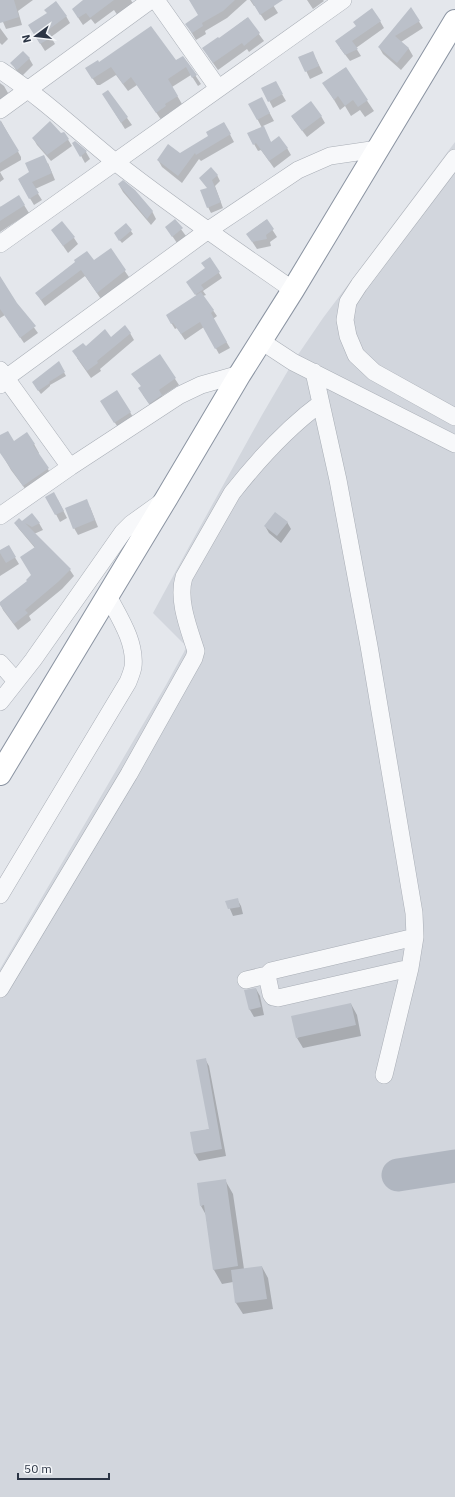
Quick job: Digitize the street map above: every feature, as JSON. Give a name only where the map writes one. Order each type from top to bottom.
[{"type":"highway","points":[[0,774],[240,374],[293,290],[455,21]]},
{"type":"street","points":[[0,110],[151,0]]},
{"type":"street","points":[[156,0],[218,88]]},
{"type":"street","points":[[0,244],[343,0]]},
{"type":"street","points":[[0,70],[28,89],[115,161],[207,231],[293,290]]},
{"type":"street","points":[[70,467],[2,378],[207,231],[298,170],[330,156],[378,149]]},
{"type":"street","points":[[455,158],[355,291],[348,302],[345,320],[348,336],[356,355],[374,372],[455,417]]},
{"type":"street","points":[[261,341],[293,362],[455,444]]},
{"type":"street","points":[[314,372],[338,480],[369,646],[413,902],[415,926],[410,968],[384,1075]]},
{"type":"street","points":[[0,516],[70,467],[180,395],[201,385],[240,374]]},
{"type":"street","points":[[0,989],[129,774],[194,658],[196,651],[181,597],[181,587],[184,577],[241,481],[288,429],[321,403]]},
{"type":"street","points":[[0,702],[57,626],[123,532],[135,520],[166,499]]},
{"type":"street","points":[[0,895],[128,682],[133,668],[133,654],[130,641],[108,596]]},
{"type":"street","points":[[0,663],[16,681]]},
{"type":"street","points":[[246,980],[267,975],[271,971],[414,937]]},
{"type":"street","points":[[267,975],[271,994],[273,997],[278,998],[410,968]]},
{"type":"shaded area","points":[[455,142],[455,1497],[0,1497],[0,969],[184,652],[186,647],[184,644],[153,613],[190,545],[293,362],[323,318]]},
{"type":"building","points":[[0,0],[14,0],[19,17],[0,23]]},
{"type":"building","points":[[83,0],[114,0],[90,18],[86,13],[78,18],[72,9]]},
{"type":"building","points":[[189,0],[235,0],[223,11],[202,23],[203,26],[192,33],[185,24],[198,15]]},
{"type":"building","points":[[251,0],[283,0],[260,15]]},
{"type":"building","points":[[56,1],[67,16],[48,30],[52,37],[40,44],[28,25],[47,13],[44,10]]},
{"type":"building","points":[[411,7],[420,21],[395,36],[409,48],[397,63],[378,47]]},
{"type":"building","points":[[372,8],[381,21],[352,41],[358,49],[345,55],[335,41],[356,26],[353,22]]},
{"type":"building","points":[[248,17],[260,33],[244,46],[242,43],[213,63],[202,48],[218,37],[219,38]]},
{"type":"building","points":[[151,26],[176,60],[183,56],[197,75],[192,78],[186,67],[168,79],[178,96],[165,104],[166,106],[156,113],[131,77],[123,84],[111,67],[92,79],[85,68],[98,60],[99,62]]},
{"type":"building","points":[[23,51],[30,58],[17,70],[10,63]]},
{"type":"building","points":[[313,51],[319,66],[305,72],[298,57]]},
{"type":"building","points":[[346,67],[368,100],[358,107],[353,100],[345,106],[338,96],[334,100],[322,83]]},
{"type":"building","points":[[276,81],[283,94],[268,102],[261,88]]},
{"type":"building","points":[[108,90],[128,117],[121,123],[102,94]]},
{"type":"building","points":[[262,97],[270,113],[257,120],[248,104]]},
{"type":"building","points":[[311,101],[322,116],[302,131],[291,116]]},
{"type":"building","points":[[0,120],[19,151],[0,163]]},
{"type":"building","points":[[50,121],[61,133],[64,132],[69,139],[47,155],[32,138]]},
{"type":"building","points":[[224,122],[231,134],[196,155],[195,153],[178,176],[157,160],[168,144],[180,153],[208,136],[206,132]]},
{"type":"building","points":[[264,126],[271,142],[279,136],[288,148],[269,161],[256,143],[253,145],[247,133]]},
{"type":"building","points":[[75,141],[87,151],[80,157],[72,143]]},
{"type":"building","points":[[44,155],[52,173],[32,182],[39,193],[29,199],[18,179],[29,172],[25,163]]},
{"type":"building","points":[[211,167],[218,175],[212,180],[221,202],[207,208],[200,190],[207,188],[199,178]]},
{"type":"building","points":[[123,180],[135,190],[153,211],[147,219],[118,184]]},
{"type":"building","points":[[19,195],[25,205],[0,221],[0,207]]},
{"type":"building","points":[[175,219],[183,228],[172,237],[165,227]]},
{"type":"building","points":[[267,219],[274,229],[266,235],[267,239],[252,242],[246,234]]},
{"type":"building","points":[[62,221],[75,237],[63,246],[51,230]]},
{"type":"building","points":[[126,223],[132,230],[119,241],[114,233]]},
{"type":"building","points":[[111,248],[126,270],[97,293],[81,270],[41,300],[35,293],[87,251],[94,260]]},
{"type":"building","points":[[210,257],[220,272],[201,285],[204,289],[195,295],[186,282],[205,268],[201,263]]},
{"type":"building","points":[[0,276],[17,303],[36,326],[20,338],[0,309]]},
{"type":"building","points":[[201,292],[214,310],[211,313],[227,342],[215,349],[200,322],[181,334],[173,323],[171,324],[166,315]]},
{"type":"building","points":[[125,325],[131,333],[87,371],[72,351],[83,343],[86,346],[105,329],[111,337]]},
{"type":"building","points":[[160,354],[176,378],[159,390],[162,395],[149,404],[138,388],[141,386],[131,374]]},
{"type":"building","points":[[59,361],[65,372],[38,391],[32,382]]},
{"type":"building","points":[[117,390],[131,412],[114,423],[100,401]]},
{"type":"building","points":[[8,431],[14,441],[27,432],[35,444],[33,445],[49,468],[23,486],[0,453],[0,435]]},
{"type":"building","points":[[54,492],[64,511],[55,515],[45,497]]},
{"type":"building","points":[[87,499],[95,520],[73,529],[65,508]]},
{"type":"building","points":[[275,512],[288,522],[277,536],[264,526]]},
{"type":"building","points":[[32,513],[40,523],[32,527],[25,523],[71,569],[25,610],[28,613],[14,624],[0,605],[0,602],[27,581],[26,580],[31,575],[20,557],[35,547],[14,523],[19,518],[22,521]]},
{"type":"building","points":[[9,545],[16,557],[6,563],[0,553],[0,550]]},
{"type":"building","points":[[238,898],[240,907],[228,909],[225,901]]},
{"type":"building","points":[[256,988],[261,1007],[249,1010],[244,990]]},
{"type":"building","points":[[351,1003],[356,1025],[296,1038],[291,1016]]},
{"type":"building","points":[[206,1058],[222,1149],[194,1154],[190,1132],[209,1129],[196,1060]]},
{"type":"building","points":[[226,1179],[238,1266],[213,1270],[204,1205],[200,1206],[197,1183]]},
{"type":"building","points":[[262,1266],[267,1299],[235,1303],[231,1270]]},
{"type":"taxiway","points":[[398,1175],[455,1166]]}]
